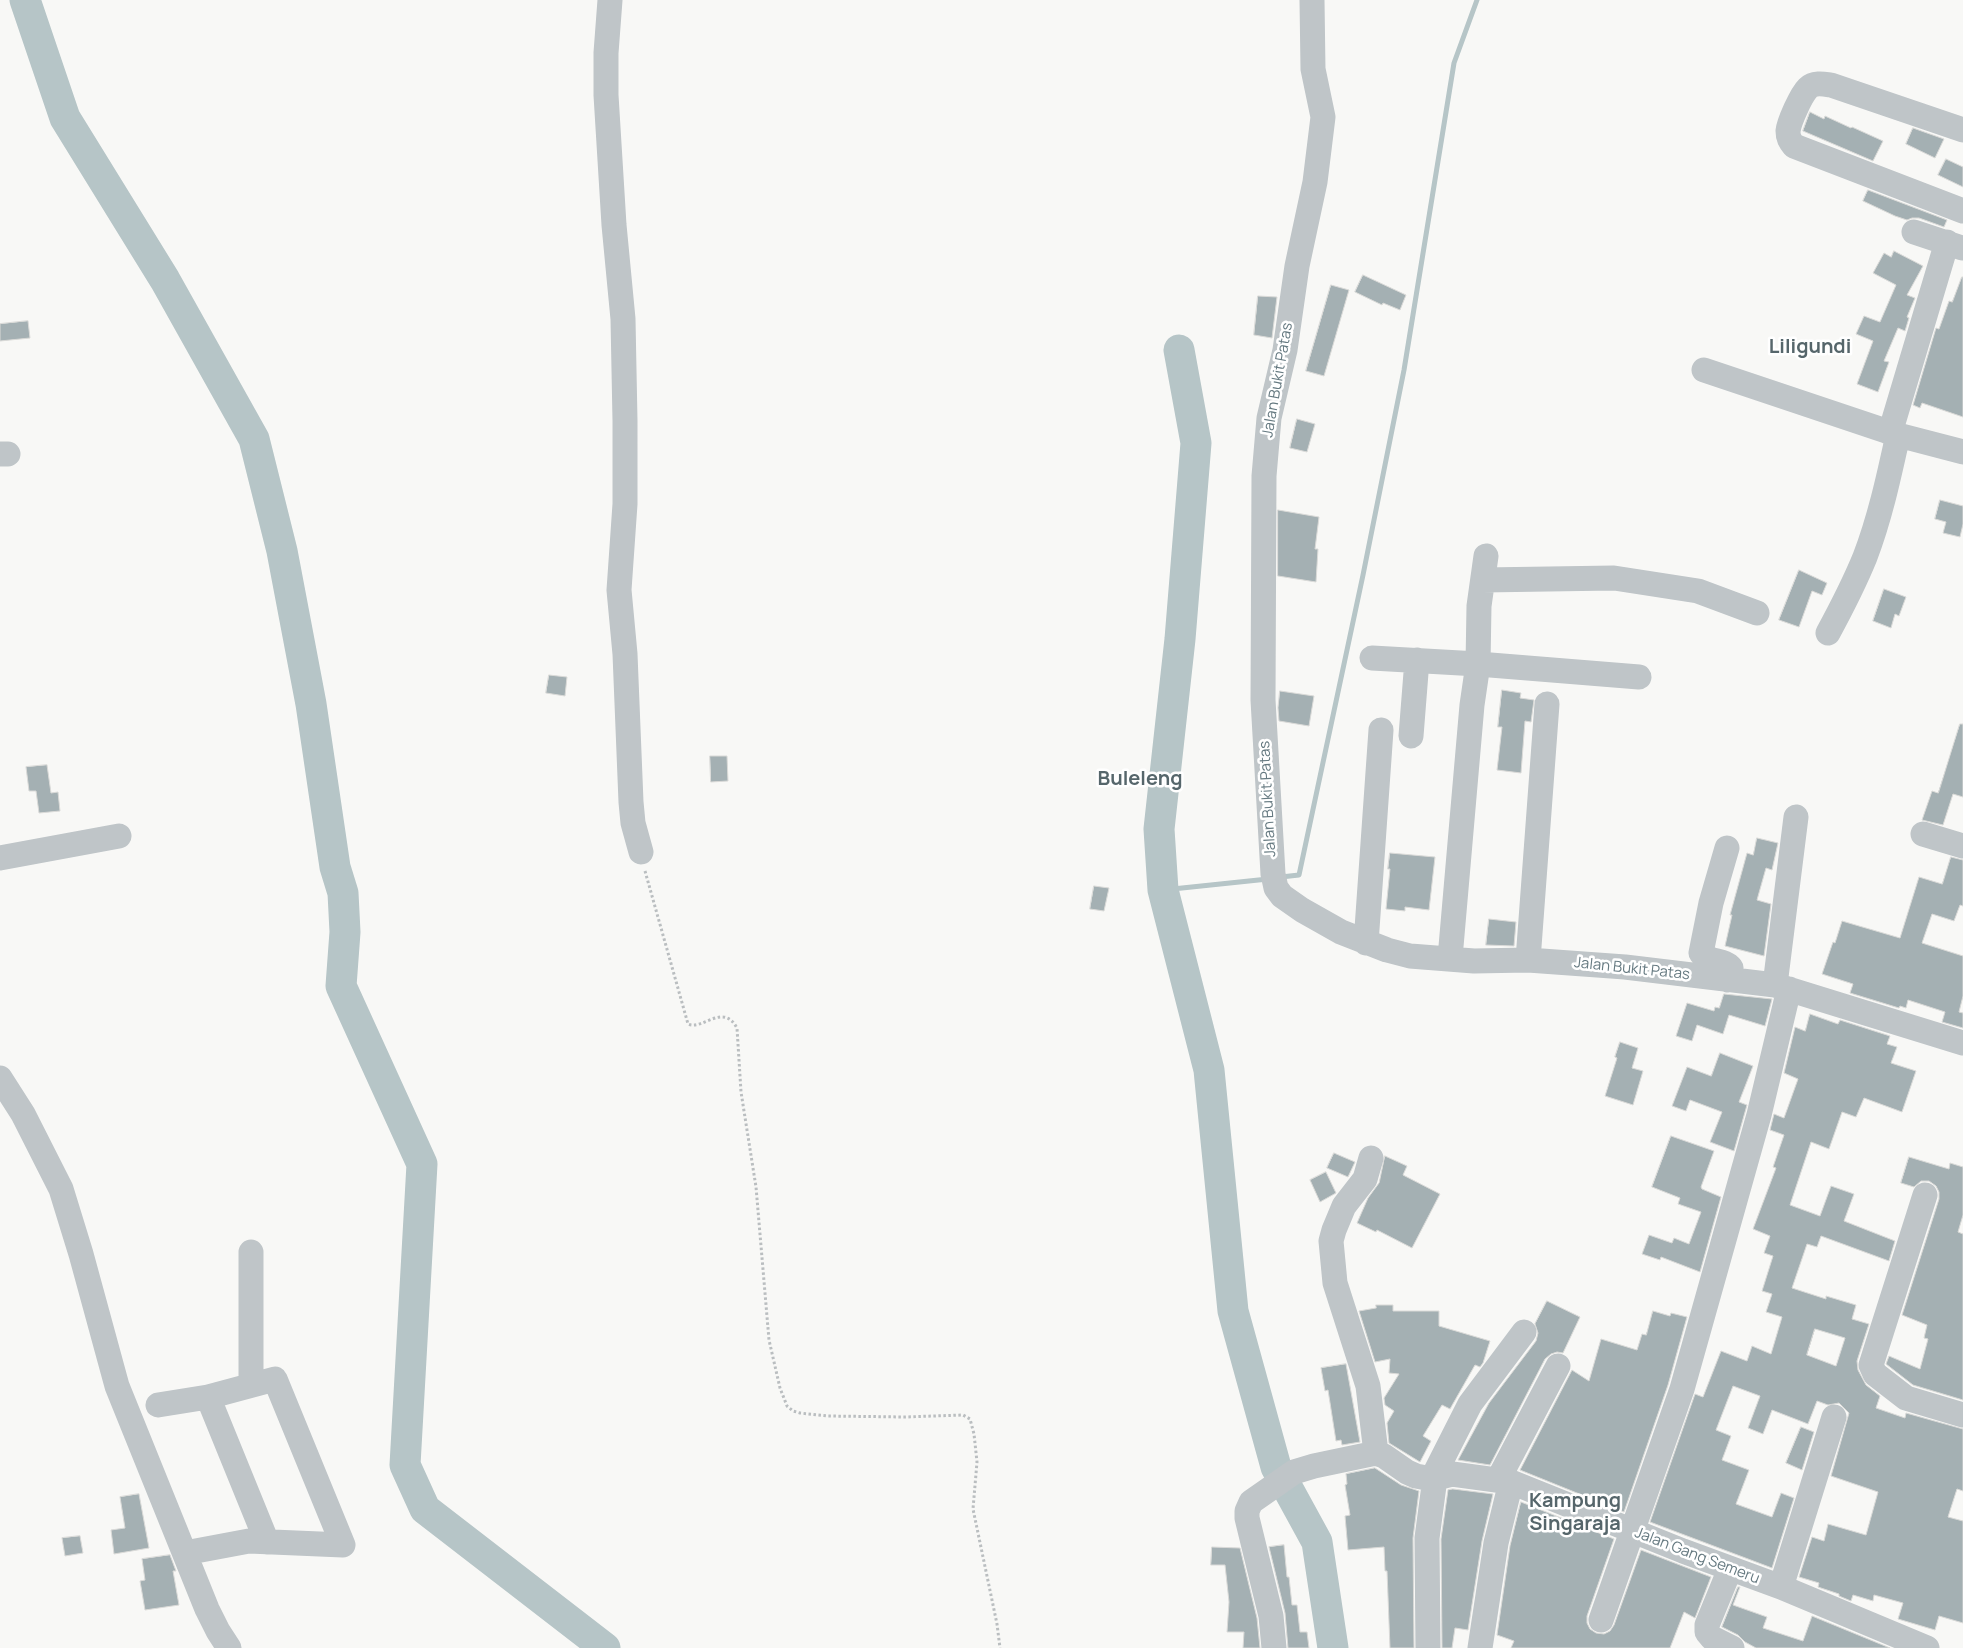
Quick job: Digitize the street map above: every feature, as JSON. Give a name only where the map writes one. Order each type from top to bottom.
[{"type":"street","points":[[610,0],[606,53],[606,95],[614,225],[622,310],[625,411],[624,504],[619,590],[625,654],[631,802],[633,823],[641,852]]},
{"type":"street","name":"Jalan Bukit Patas","points":[[1312,0],[1313,69],[1323,117],[1315,182],[1298,266],[1285,350],[1271,403],[1264,476],[1263,700],[1274,881],[1282,896],[1302,910],[1341,932],[1366,943],[1410,956],[1474,961],[1528,960],[1633,968],[1782,987],[1963,1043]]},
{"type":"street","points":[[1963,130],[1831,85],[1818,84],[1809,87],[1803,95],[1788,130],[1789,139],[1794,146],[1963,211]]},
{"type":"street","points":[[1828,633],[1853,585],[1880,514],[1894,434],[1959,246],[1914,232]]},
{"type":"street","points":[[1704,370],[1894,434],[1963,452]]},
{"type":"street","points":[[1450,958],[1472,704],[1478,664],[1479,606],[1485,568],[1614,578],[1698,591],[1757,613]]},
{"type":"street","points":[[1372,658],[1478,664],[1639,677]]},
{"type":"street","points":[[1411,736],[1417,660]]},
{"type":"street","points":[[1528,960],[1548,704]]},
{"type":"street","points":[[1366,943],[1381,730]]},
{"type":"street","points":[[1601,1620],[1682,1389],[1758,1114],[1782,987],[1796,817]]},
{"type":"street","points":[[1923,834],[1963,846]]},
{"type":"street","points":[[0,858],[119,836]]},
{"type":"street","points":[[1727,848],[1701,953],[1705,958],[1728,964],[1731,968],[1728,980]]},
{"type":"street","points":[[0,1078],[23,1114],[61,1189],[117,1386],[207,1609],[229,1648]]},
{"type":"street","points":[[1274,1648],[1271,1616],[1246,1511],[1251,1502],[1294,1472],[1314,1466],[1376,1454],[1368,1386],[1335,1283],[1332,1241],[1334,1230],[1344,1206],[1365,1179],[1371,1158]]},
{"type":"street","points":[[1925,1195],[1871,1365],[1875,1374],[1906,1398],[1963,1415]]},
{"type":"street","points":[[251,1252],[251,1385]]},
{"type":"street","points":[[1428,1648],[1427,1538],[1434,1478],[1470,1404],[1524,1332]]},
{"type":"street","points":[[1480,1648],[1505,1481],[1558,1366]]},
{"type":"street","points":[[158,1405],[208,1397],[275,1379],[343,1544],[249,1541],[185,1553]]},
{"type":"street","points":[[208,1397],[267,1542]]},
{"type":"street","points":[[1781,1587],[1834,1418]]},
{"type":"street","name":"Jalan Gang Semeru","points":[[1376,1454],[1384,1456],[1416,1476],[1434,1478],[1452,1474],[1505,1481],[1781,1587],[1927,1648]]},
{"type":"street","points":[[1730,1569],[1707,1625],[1707,1632],[1712,1638],[1732,1648]]},
{"type":"path","points":[[641,852],[688,1024],[695,1026],[718,1017],[729,1020],[737,1028],[741,1092],[758,1206],[769,1340],[780,1388],[787,1406],[793,1410],[814,1415],[905,1417],[963,1415],[970,1418],[974,1434],[976,1462],[973,1509],[997,1624],[1000,1648]]},
{"type":"building","points":[[1810,112],[1824,119],[1825,116],[1883,141],[1873,161],[1803,131]]},
{"type":"building","points":[[1913,128],[1944,139],[1935,158],[1906,144]]},
{"type":"building","points":[[1946,159],[1963,167],[1963,187],[1938,175]]},
{"type":"building","points":[[1868,190],[1947,220],[1944,227],[1919,218],[1907,220],[1863,201]]},
{"type":"building","points":[[1894,251],[1923,266],[1907,295],[1915,298],[1907,317],[1909,318],[1905,331],[1898,328],[1884,361],[1889,362],[1878,392],[1857,384],[1873,341],[1856,334],[1864,316],[1880,322],[1896,285],[1873,273],[1884,253],[1891,257]]},
{"type":"building","points":[[1363,275],[1406,295],[1400,310],[1383,303],[1382,305],[1355,292]]},
{"type":"building","points":[[1962,277],[1963,417],[1922,403],[1920,408],[1913,405],[1936,328],[1939,329],[1949,301],[1952,302]]},
{"type":"building","points":[[1331,285],[1349,290],[1324,376],[1306,371]]},
{"type":"building","points":[[1258,296],[1277,297],[1272,338],[1254,335]]},
{"type":"building","points":[[28,321],[30,338],[0,341],[0,324]]},
{"type":"building","points":[[1297,419],[1315,424],[1307,452],[1290,448]]},
{"type":"building","points":[[1940,500],[1963,506],[1963,524],[1960,537],[1943,533],[1946,522],[1935,519]]},
{"type":"building","points":[[1278,510],[1319,517],[1315,549],[1318,549],[1316,582],[1278,576]]},
{"type":"building","points":[[1799,570],[1827,583],[1822,595],[1812,591],[1799,627],[1779,620]]},
{"type":"building","points":[[1884,589],[1906,597],[1899,616],[1895,614],[1891,628],[1873,621]]},
{"type":"building","points":[[549,675],[567,677],[565,696],[546,693]]},
{"type":"building","points":[[1502,690],[1521,693],[1520,698],[1534,700],[1531,722],[1525,721],[1521,773],[1497,770],[1502,727],[1498,727]]},
{"type":"building","points":[[1280,691],[1314,696],[1309,726],[1279,721]]},
{"type":"building","points":[[1960,724],[1963,724],[1963,797],[1953,794],[1943,825],[1922,820],[1932,791],[1938,793]]},
{"type":"building","points":[[710,756],[727,756],[728,781],[711,782]]},
{"type":"building","points":[[47,765],[51,793],[58,792],[60,811],[39,813],[36,791],[29,791],[26,767]]},
{"type":"building","points":[[1757,838],[1778,843],[1772,870],[1766,868],[1757,900],[1771,904],[1764,956],[1725,946],[1732,915],[1730,915],[1747,853],[1753,855]]},
{"type":"building","points":[[1390,853],[1435,857],[1429,910],[1405,907],[1405,911],[1386,909]]},
{"type":"building","points":[[1951,857],[1963,860],[1963,906],[1960,905],[1954,921],[1932,914],[1922,943],[1963,956],[1963,996],[1959,1012],[1963,1013],[1963,1028],[1942,1022],[1945,1012],[1908,1000],[1906,1008],[1900,1006],[1899,1008],[1850,993],[1853,984],[1822,974],[1842,921],[1900,938],[1919,877],[1942,884]]},
{"type":"building","points":[[1094,886],[1109,888],[1104,911],[1090,909]]},
{"type":"building","points":[[1489,919],[1516,922],[1514,946],[1486,945]]},
{"type":"building","points":[[1724,994],[1772,999],[1765,1026],[1729,1015],[1723,1034],[1697,1025],[1692,1041],[1676,1036],[1687,1003],[1714,1011],[1715,1007],[1719,1008]]},
{"type":"building","points":[[1810,1014],[1838,1024],[1840,1020],[1890,1036],[1887,1044],[1897,1047],[1891,1063],[1916,1071],[1902,1112],[1864,1098],[1856,1117],[1842,1112],[1829,1149],[1811,1142],[1790,1205],[1820,1216],[1831,1186],[1854,1194],[1844,1221],[1895,1241],[1889,1261],[1821,1236],[1817,1247],[1807,1244],[1792,1288],[1826,1299],[1826,1296],[1856,1305],[1852,1319],[1869,1324],[1857,1361],[1858,1370],[1866,1385],[1880,1396],[1876,1408],[1905,1418],[1906,1413],[1963,1429],[1963,1491],[1957,1489],[1948,1517],[1963,1521],[1963,1623],[1939,1616],[1935,1630],[1898,1619],[1903,1603],[1874,1595],[1873,1601],[1853,1595],[1851,1601],[1839,1596],[1839,1594],[1818,1587],[1819,1583],[1799,1577],[1812,1537],[1824,1541],[1828,1524],[1866,1535],[1878,1492],[1831,1476],[1849,1413],[1839,1403],[1828,1405],[1817,1401],[1808,1424],[1772,1410],[1763,1434],[1748,1428],[1760,1396],[1733,1386],[1716,1430],[1731,1436],[1722,1460],[1749,1470],[1736,1504],[1772,1517],[1781,1493],[1794,1498],[1772,1568],[1650,1522],[1695,1394],[1703,1397],[1721,1351],[1747,1361],[1752,1346],[1771,1354],[1782,1317],[1766,1312],[1772,1294],[1762,1291],[1773,1256],[1764,1253],[1770,1236],[1753,1229],[1776,1168],[1773,1167],[1784,1135],[1770,1130],[1774,1114],[1784,1118],[1798,1079],[1784,1073],[1795,1027],[1805,1031]],"holes":[[[1815,1329],[1845,1338],[1836,1366],[1807,1355]]]},
{"type":"building","points":[[1620,1042],[1638,1048],[1632,1068],[1643,1071],[1633,1105],[1605,1096]]},
{"type":"building","points":[[1720,1053],[1753,1066],[1739,1102],[1747,1105],[1734,1151],[1710,1142],[1722,1112],[1690,1100],[1686,1111],[1672,1106],[1687,1067],[1711,1076]]},
{"type":"building","points":[[1671,1136],[1714,1151],[1701,1187],[1721,1197],[1700,1272],[1661,1257],[1660,1260],[1642,1254],[1649,1235],[1672,1243],[1674,1238],[1689,1244],[1701,1212],[1678,1204],[1680,1198],[1652,1187]]},
{"type":"building","points":[[1334,1153],[1355,1162],[1348,1177],[1327,1168]]},
{"type":"building","points":[[1385,1156],[1407,1166],[1403,1175],[1440,1194],[1412,1248],[1377,1230],[1376,1232],[1357,1223],[1368,1198],[1379,1183]]},
{"type":"building","points":[[1909,1157],[1949,1169],[1950,1163],[1963,1167],[1963,1215],[1958,1232],[1963,1234],[1963,1400],[1913,1385],[1886,1364],[1889,1356],[1920,1369],[1928,1339],[1924,1338],[1927,1325],[1902,1315],[1939,1199],[1939,1192],[1936,1186],[1929,1181],[1921,1181],[1914,1187],[1901,1183]]},
{"type":"building","points":[[1326,1172],[1336,1193],[1320,1202],[1310,1180]]},
{"type":"building","points":[[1547,1301],[1580,1317],[1563,1353],[1551,1354],[1545,1359],[1490,1465],[1458,1460],[1489,1403],[1536,1341],[1538,1333],[1535,1324]]},
{"type":"building","points":[[1376,1305],[1393,1305],[1393,1311],[1439,1311],[1439,1326],[1490,1341],[1483,1363],[1480,1367],[1475,1365],[1450,1409],[1442,1405],[1423,1436],[1431,1441],[1420,1462],[1389,1443],[1387,1423],[1394,1411],[1385,1405],[1384,1398],[1399,1374],[1389,1373],[1390,1359],[1375,1362],[1359,1311],[1376,1308]]},
{"type":"building","points":[[1653,1311],[1670,1316],[1671,1313],[1687,1317],[1668,1385],[1624,1512],[1520,1470],[1572,1370],[1589,1381],[1601,1339],[1637,1350],[1642,1334],[1646,1335]]},
{"type":"building","points":[[1346,1364],[1360,1442],[1342,1445],[1341,1440],[1336,1441],[1328,1390],[1325,1391],[1321,1368]]},
{"type":"building","points":[[1801,1427],[1814,1432],[1802,1470],[1786,1463]]},
{"type":"building","points":[[1375,1468],[1401,1485],[1419,1491],[1413,1538],[1414,1648],[1390,1648],[1387,1571],[1385,1571],[1384,1547],[1348,1550],[1345,1516],[1350,1515],[1345,1485],[1347,1484],[1346,1474]]},
{"type":"building","points":[[1448,1490],[1493,1494],[1482,1541],[1468,1630],[1455,1628],[1452,1648],[1442,1648],[1441,1539]]},
{"type":"building","points":[[139,1494],[149,1548],[114,1554],[111,1530],[125,1528],[120,1497]]},
{"type":"building","points":[[1521,1502],[1614,1539],[1587,1616],[1587,1623],[1590,1629],[1596,1633],[1604,1634],[1610,1631],[1614,1625],[1641,1550],[1711,1577],[1695,1618],[1684,1612],[1670,1648],[1511,1648],[1514,1641],[1497,1635],[1510,1546]]},
{"type":"building","points":[[80,1536],[83,1553],[65,1556],[62,1538]]},
{"type":"building","points":[[1284,1545],[1292,1605],[1297,1605],[1300,1632],[1307,1632],[1309,1648],[1288,1648],[1285,1613],[1269,1547]]},
{"type":"building","points":[[1212,1547],[1240,1548],[1257,1618],[1260,1648],[1243,1648],[1244,1632],[1227,1632],[1229,1602],[1225,1565],[1211,1565]]},
{"type":"building","points":[[170,1555],[176,1571],[173,1571],[179,1605],[145,1610],[140,1581],[145,1580],[142,1559]]},
{"type":"building","points":[[1738,1587],[1740,1587],[1733,1605],[1767,1617],[1763,1628],[1803,1641],[1812,1616],[1890,1648],[1756,1648],[1745,1642],[1738,1635],[1722,1627]]},
{"type":"waterway","points":[[25,0],[65,118],[165,280],[254,439],[282,551],[311,704],[335,867],[343,893],[345,932],[341,986],[422,1164],[405,1465],[425,1509],[605,1648]]},
{"type":"waterway","points":[[1281,877],[1299,875],[1363,575],[1404,370],[1454,63],[1477,0]]},
{"type":"waterway","points":[[1179,350],[1196,443],[1180,639],[1159,829],[1163,890],[1209,1070],[1233,1311],[1276,1467],[1317,1542],[1333,1648]]},
{"type":"waterway","points":[[1163,890],[1268,879]]},
{"type":"district","name":"Liligundi","points":[[1810,347]]},
{"type":"district","name":"Buleleng","points":[[1140,779]]},
{"type":"district","name":"Kampung Singaraja","points":[[1575,1512]]}]
